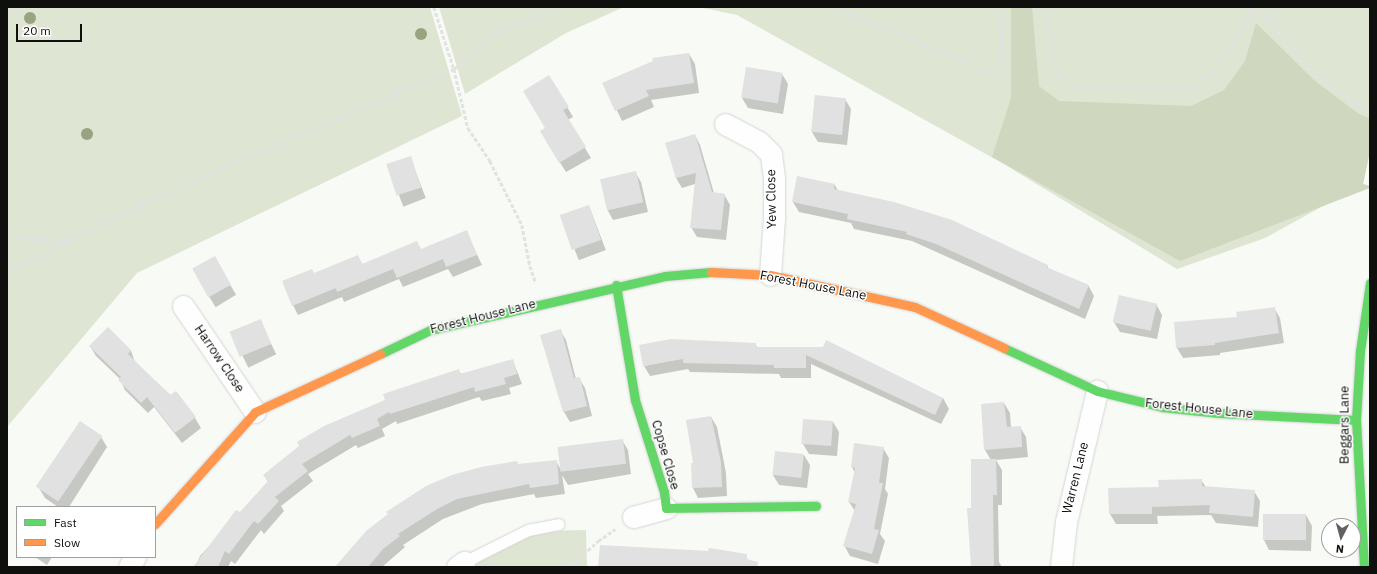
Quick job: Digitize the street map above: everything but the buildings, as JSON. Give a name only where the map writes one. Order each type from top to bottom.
[{"type":"street","name":"Yew Close","points":[[725,124],[759,142],[771,154],[774,191],[770,275]]},
{"type":"street","name":"Forest House Lane","points":[[156,523],[254,412],[430,330],[616,285],[665,276],[712,272],[770,275],[914,307],[1097,391],[1162,407],[1356,420]]},
{"type":"street","name":"Beggars Lane","points":[[1364,567],[1365,502],[1356,420],[1360,351],[1370,283]]},
{"type":"street","name":"Copse Close","points":[[616,285],[635,400],[666,508],[816,506]]},
{"type":"street","name":"Harrow Close","points":[[183,306],[254,412]]},
{"type":"street","name":"Warren Lane","points":[[1061,567],[1066,522],[1097,391]]},
{"type":"street","points":[[634,517],[666,508]]},
{"type":"street","points":[[129,567],[134,558]]},
{"type":"lane","points":[[461,565],[528,530],[558,524]]},
{"type":"path","points":[[434,7],[454,70],[468,128],[490,161],[522,225],[530,266],[544,302]]},
{"type":"path","points":[[7,273],[126,211],[209,173],[454,70],[499,31],[556,7]]},
{"type":"path","points":[[836,7],[1002,77],[1001,7]]},
{"type":"path","points":[[1045,7],[1056,72],[1081,89],[1191,89],[1214,70],[1253,10]]},
{"type":"path","points":[[1248,7],[1271,21]]},
{"type":"path","points":[[1266,7],[1271,21],[1291,51],[1316,75],[1370,113]]},
{"type":"path","points":[[7,238],[72,240]]},
{"type":"path","points":[[570,567],[598,541],[634,517]]},
{"type":"green space","points":[[7,7],[430,7],[462,116],[137,273],[7,427]]},
{"type":"green space","points":[[439,7],[624,7],[566,33],[465,94]]},
{"type":"green space","points":[[698,7],[1370,7],[1370,151],[1363,184],[1265,238],[1177,269],[1002,163],[737,15]]},
{"type":"green space","points":[[1011,7],[1032,7],[1039,86],[1059,101],[1191,106],[1224,90],[1245,61],[1256,23],[1315,81],[1359,114],[1370,118],[1370,151],[1363,184],[1370,186],[1370,188],[1180,261],[992,157],[1011,98]]},
{"type":"green space","points":[[586,530],[587,567],[473,567],[487,556],[540,531]]},
{"type":"traffic: fast","points":[[380,354],[430,330],[665,276],[711,272]]},
{"type":"traffic: fast","points":[[1364,567],[1356,420],[1360,351],[1370,283]]},
{"type":"traffic: fast","points":[[616,285],[635,400],[664,492],[666,508],[816,506]]},
{"type":"traffic: fast","points":[[1004,348],[1097,391],[1162,407],[1219,413],[1356,420]]},
{"type":"traffic: slow","points":[[711,272],[770,275],[915,307],[1004,348]]},
{"type":"traffic: slow","points":[[156,523],[255,412],[380,354]]}]
